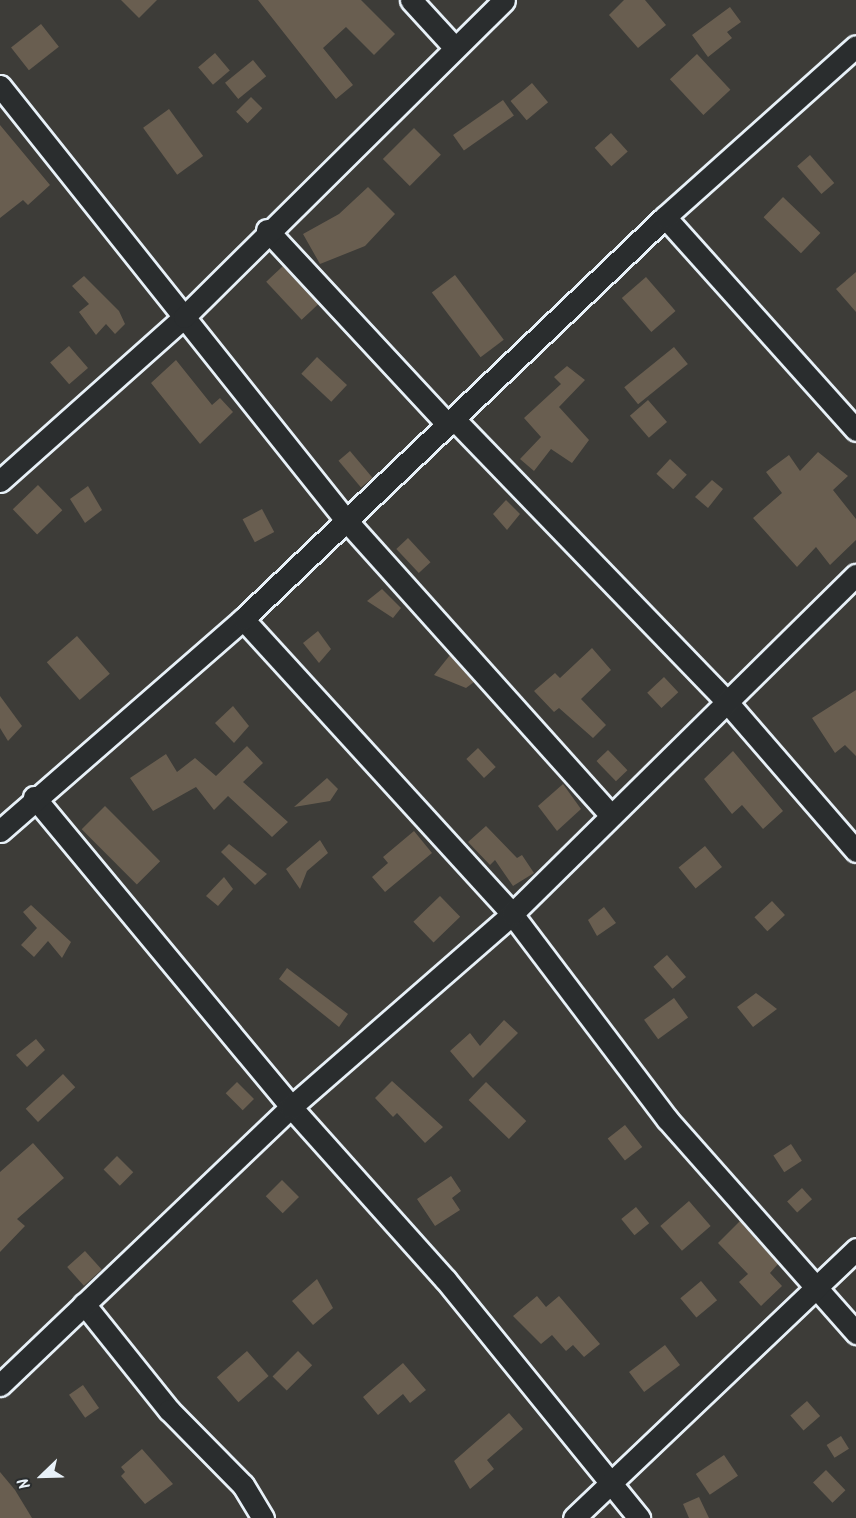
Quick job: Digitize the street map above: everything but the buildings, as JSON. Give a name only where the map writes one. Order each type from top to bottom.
[{"type":"street","points":[[411,0],[454,47]]},
{"type":"street","points":[[0,481],[184,317],[267,230],[504,0]]},
{"type":"street","points":[[0,831],[34,797],[243,619],[345,519],[451,422],[665,217],[856,46]]},
{"type":"street","points":[[0,86],[345,519],[609,813]]},
{"type":"street","points":[[665,217],[856,430]]},
{"type":"street","points":[[267,230],[451,422],[727,702],[856,851]]},
{"type":"street","points":[[0,1385],[291,1107],[512,914],[609,813],[727,702],[856,575]]},
{"type":"street","points":[[243,619],[512,914],[667,1119],[856,1333]]},
{"type":"street","points":[[34,797],[291,1107],[445,1279],[607,1483],[639,1518]]},
{"type":"street","points":[[574,1518],[607,1483],[856,1249]]},
{"type":"street","points":[[84,1304],[169,1410],[243,1485],[263,1518]]}]
